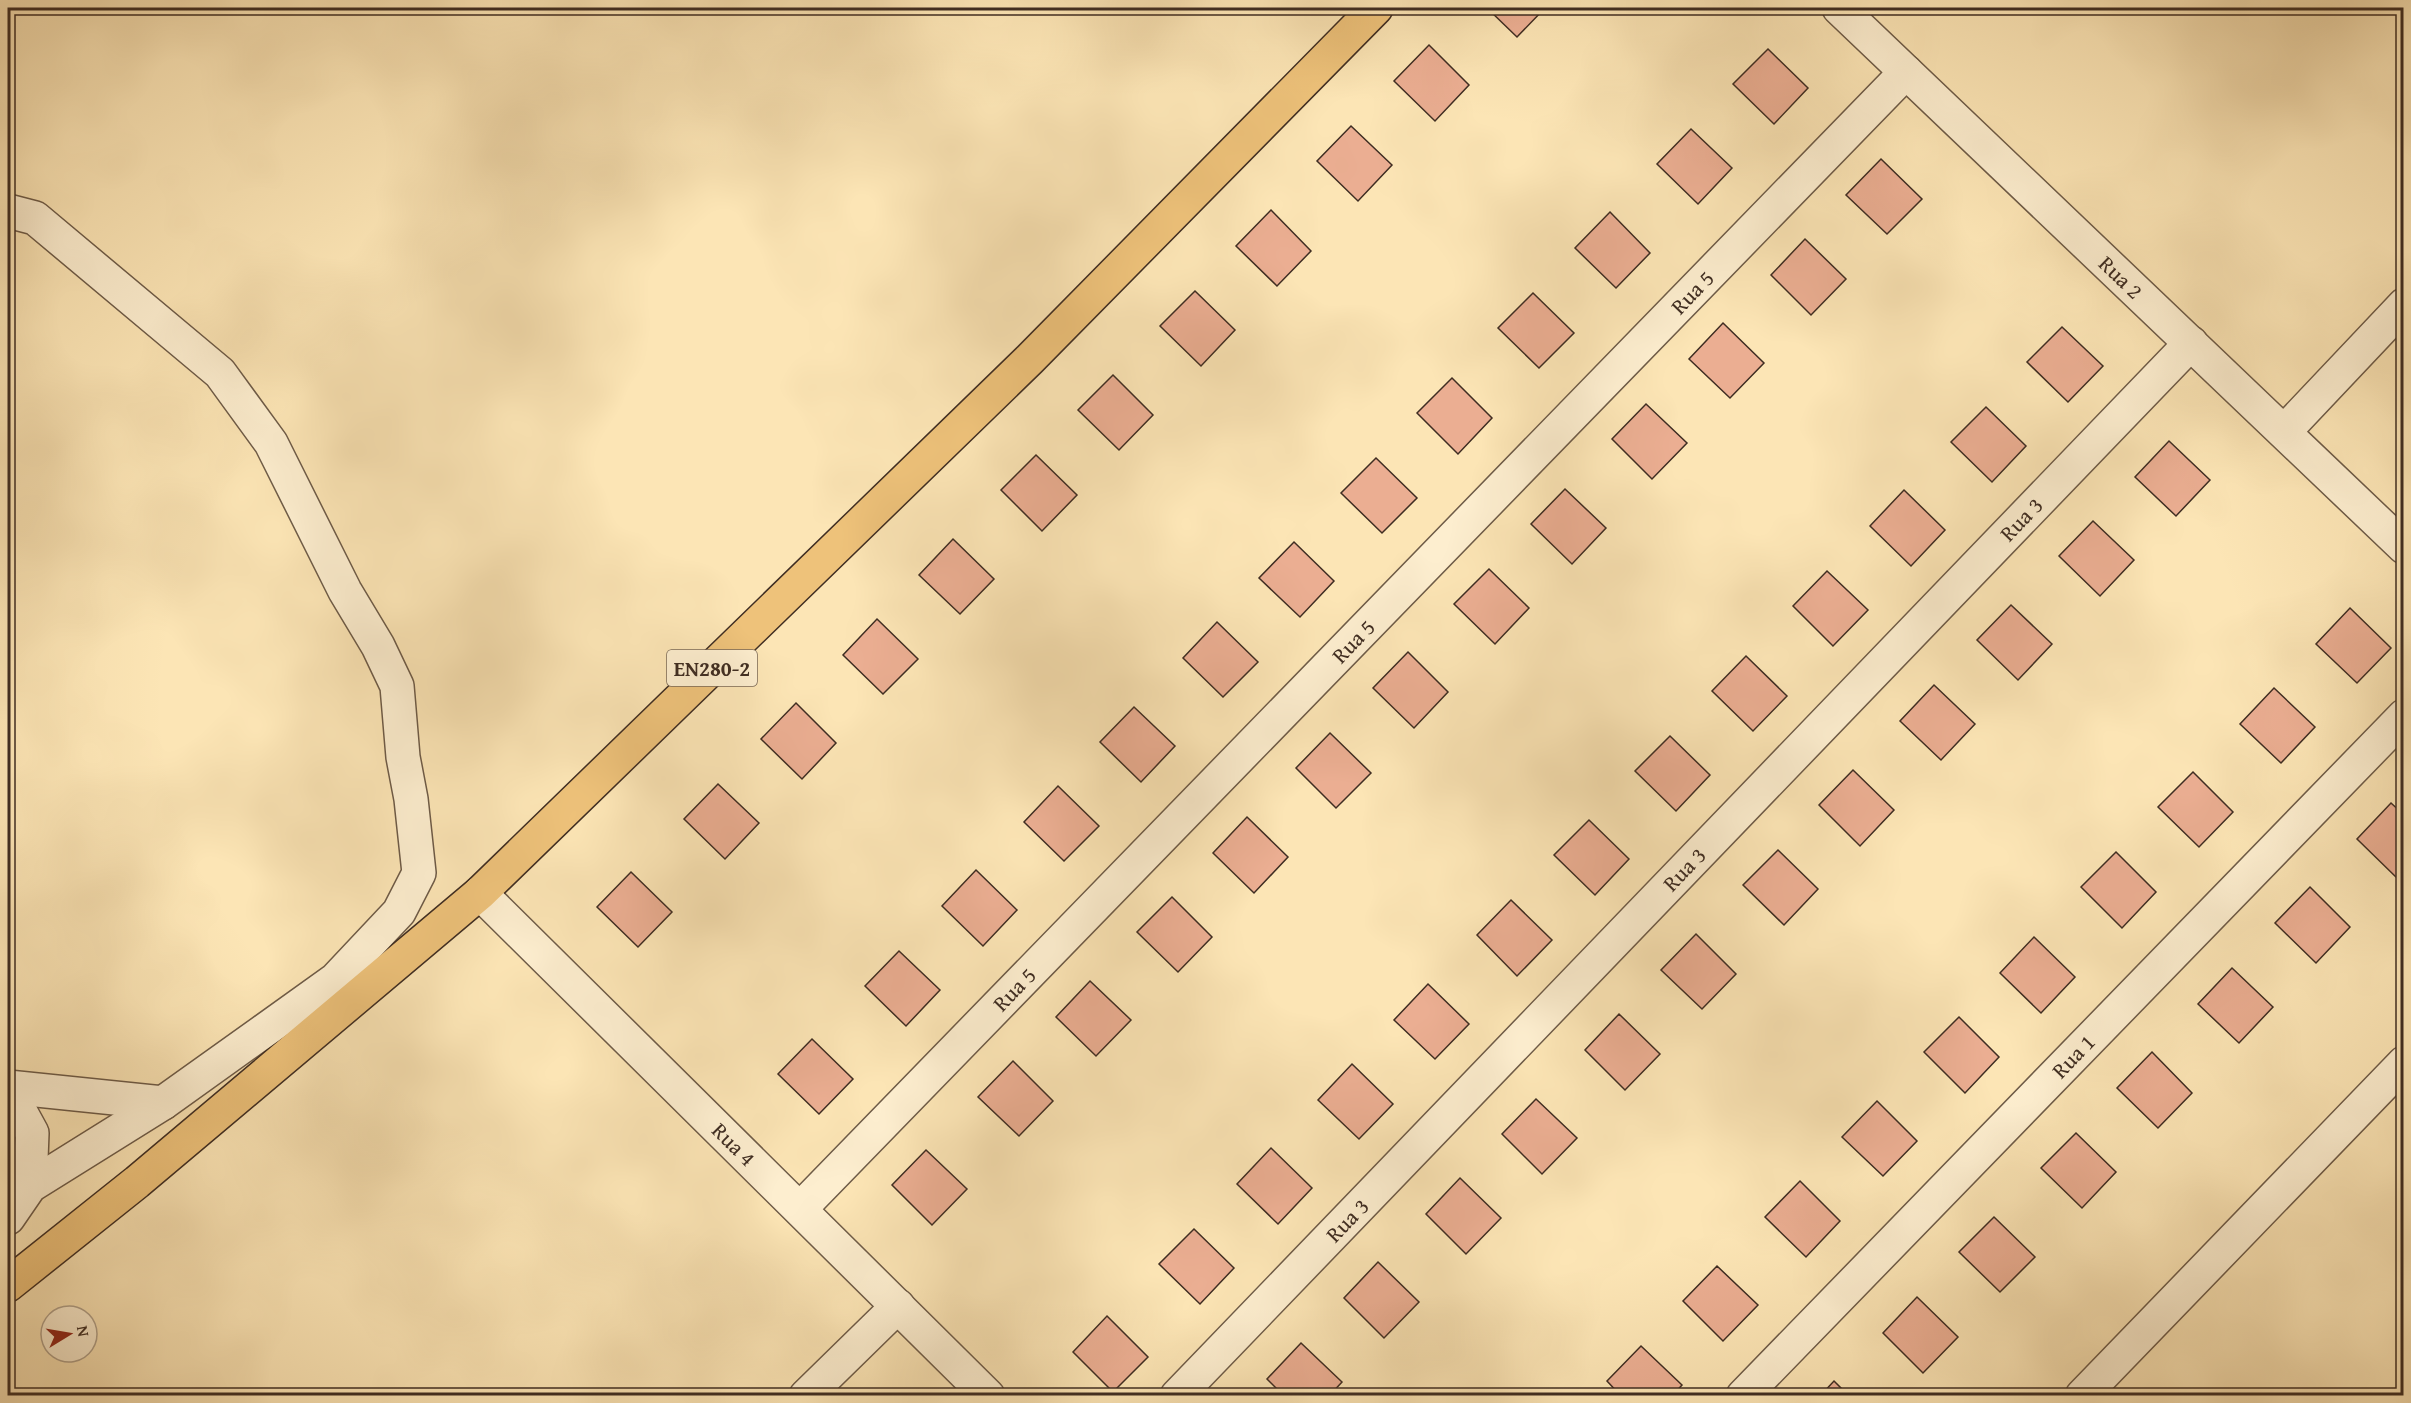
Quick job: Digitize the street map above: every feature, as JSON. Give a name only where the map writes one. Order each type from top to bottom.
[{"type":"main road","name":"EN280-2","points":[[8,1285],[137,1182],[480,893],[1030,359],[1376,8]]},
{"type":"street","name":"Rua 2","points":[[1839,8],[2403,546]]},
{"type":"street","name":"Rua 5","points":[[800,1209],[1906,72]]},
{"type":"street","points":[[8,211],[35,218],[220,374],[271,443],[345,591],[397,686],[403,757],[411,799],[419,873],[399,912],[335,980],[164,1103],[30,1186],[8,1218]]},
{"type":"street","points":[[2283,432],[2403,305]]},
{"type":"street","name":"Rua 3","points":[[1178,1395],[2191,344]]},
{"type":"street","name":"Rua 1","points":[[1743,1395],[2403,716]]},
{"type":"street","name":"Rua 4","points":[[480,893],[988,1395]]},
{"type":"street","points":[[2082,1395],[2403,1065]]},
{"type":"street","points":[[8,1088],[164,1103]]},
{"type":"street","points":[[8,1088],[32,1133],[30,1186]]},
{"type":"street","points":[[806,1395],[898,1306]]},
{"type":"building","points":[[1487,8],[1545,8],[1517,37]]},
{"type":"building","points":[[1429,45],[1469,85],[1435,121],[1394,81]]},
{"type":"building","points":[[1768,49],[1808,88],[1774,124],[1733,84]]},
{"type":"building","points":[[1351,126],[1392,165],[1358,201],[1317,161]]},
{"type":"building","points":[[1691,129],[1732,168],[1698,204],[1657,164]]},
{"type":"building","points":[[1881,159],[1922,199],[1887,234],[1846,195]]},
{"type":"building","points":[[1271,210],[1311,251],[1277,286],[1236,246]]},
{"type":"building","points":[[1610,212],[1650,253],[1616,288],[1575,248]]},
{"type":"building","points":[[1805,239],[1846,279],[1811,315],[1771,275]]},
{"type":"building","points":[[1195,291],[1235,330],[1201,366],[1160,326]]},
{"type":"building","points":[[1533,293],[1574,333],[1539,368],[1498,328]]},
{"type":"building","points":[[1723,323],[1764,363],[1730,398],[1689,359]]},
{"type":"building","points":[[2062,327],[2103,366],[2068,402],[2027,362]]},
{"type":"building","points":[[1113,375],[1153,415],[1119,450],[1078,410]]},
{"type":"building","points":[[1452,378],[1492,418],[1458,454],[1417,413]]},
{"type":"building","points":[[1646,404],[1687,443],[1652,479],[1612,439]]},
{"type":"building","points":[[1986,407],[2026,446],[1992,482],[1951,442]]},
{"type":"building","points":[[2169,441],[2210,480],[2176,516],[2135,477]]},
{"type":"building","points":[[1036,455],[1077,495],[1042,531],[1001,490]]},
{"type":"building","points":[[1376,458],[1417,498],[1382,533],[1341,493]]},
{"type":"building","points":[[1565,489],[1606,528],[1572,564],[1531,524]]},
{"type":"building","points":[[1904,490],[1945,530],[1911,566],[1870,526]]},
{"type":"building","points":[[2093,521],[2134,560],[2100,596],[2059,556]]},
{"type":"building","points":[[953,539],[994,579],[960,614],[919,575]]},
{"type":"building","points":[[1294,542],[1334,581],[1300,617],[1259,578]]},
{"type":"building","points":[[1489,569],[1529,608],[1495,644],[1454,604]]},
{"type":"building","points":[[1827,571],[1868,610],[1833,646],[1793,606]]},
{"type":"building","points":[[2011,605],[2052,644],[2018,680],[1977,640]]},
{"type":"building","points":[[2350,608],[2391,648],[2357,683],[2316,644]]},
{"type":"building","points":[[877,619],[918,659],[883,694],[843,655]]},
{"type":"building","points":[[1217,622],[1258,662],[1223,697],[1183,658]]},
{"type":"building","points":[[1408,652],[1448,692],[1414,728],[1373,688]]},
{"type":"building","points":[[1746,656],[1787,696],[1753,731],[1712,691]]},
{"type":"building","points":[[1934,685],[1975,724],[1941,760],[1900,721]]},
{"type":"building","points":[[2274,688],[2315,727],[2281,763],[2240,724]]},
{"type":"building","points":[[796,703],[836,743],[802,779],[761,739]]},
{"type":"building","points":[[1134,707],[1175,746],[1141,782],[1100,742]]},
{"type":"building","points":[[1330,733],[1371,773],[1336,808],[1296,768]]},
{"type":"building","points":[[1670,736],[1710,775],[1676,811],[1635,771]]},
{"type":"building","points":[[1853,770],[1894,810],[1860,846],[1819,805]]},
{"type":"building","points":[[2193,772],[2233,812],[2199,847],[2158,807]]},
{"type":"building","points":[[718,784],[759,823],[725,859],[684,819]]},
{"type":"building","points":[[1058,786],[1099,826],[1064,861],[1024,822]]},
{"type":"building","points":[[2391,803],[2404,815],[2404,873],[2398,879],[2357,839]]},
{"type":"building","points":[[1247,817],[1288,857],[1254,893],[1213,853]]},
{"type":"building","points":[[1589,820],[1629,859],[1595,895],[1554,855]]},
{"type":"building","points":[[1778,850],[1818,889],[1784,925],[1743,885]]},
{"type":"building","points":[[2116,852],[2156,892],[2122,928],[2081,887]]},
{"type":"building","points":[[976,870],[1017,910],[983,946],[942,906]]},
{"type":"building","points":[[631,872],[672,912],[638,947],[597,907]]},
{"type":"building","points":[[2310,887],[2350,927],[2316,963],[2275,923]]},
{"type":"building","points":[[1172,897],[1212,937],[1178,972],[1137,932]]},
{"type":"building","points":[[1511,900],[1552,940],[1517,976],[1477,935]]},
{"type":"building","points":[[1696,934],[1736,974],[1702,1009],[1661,970]]},
{"type":"building","points":[[2034,937],[2075,977],[2041,1013],[2000,973]]},
{"type":"building","points":[[899,951],[940,990],[906,1026],[865,986]]},
{"type":"building","points":[[2232,968],[2273,1007],[2239,1043],[2198,1004]]},
{"type":"building","points":[[1090,981],[1131,1020],[1096,1056],[1056,1017]]},
{"type":"building","points":[[1428,984],[1469,1024],[1435,1059],[1394,1020]]},
{"type":"building","points":[[1619,1014],[1660,1054],[1625,1090],[1585,1050]]},
{"type":"building","points":[[1959,1017],[1999,1057],[1965,1093],[1924,1052]]},
{"type":"building","points":[[812,1039],[853,1079],[819,1114],[778,1074]]},
{"type":"building","points":[[2152,1052],[2192,1093],[2158,1128],[2117,1088]]},
{"type":"building","points":[[1013,1061],[1053,1101],[1019,1136],[978,1097]]},
{"type":"building","points":[[1352,1064],[1393,1104],[1359,1139],[1318,1100]]},
{"type":"building","points":[[1536,1099],[1577,1138],[1542,1174],[1502,1134]]},
{"type":"building","points":[[1877,1101],[1917,1141],[1883,1176],[1842,1137]]},
{"type":"building","points":[[2076,1133],[2116,1172],[2082,1208],[2041,1168]]},
{"type":"building","points":[[1271,1148],[1312,1188],[1278,1224],[1237,1184]]},
{"type":"building","points":[[926,1150],[967,1189],[932,1225],[892,1185]]},
{"type":"building","points":[[1460,1178],[1501,1218],[1466,1254],[1426,1214]]},
{"type":"building","points":[[1800,1181],[1840,1221],[1806,1257],[1765,1217]]},
{"type":"building","points":[[1994,1217],[2035,1257],[2000,1292],[1959,1252]]},
{"type":"building","points":[[1194,1229],[1234,1268],[1200,1304],[1159,1264]]},
{"type":"building","points":[[1378,1262],[1419,1302],[1384,1338],[1344,1298]]},
{"type":"building","points":[[1717,1266],[1758,1305],[1723,1341],[1683,1301]]},
{"type":"building","points":[[1917,1297],[1958,1337],[1923,1373],[1883,1333]]},
{"type":"building","points":[[1107,1316],[1148,1357],[1113,1392],[1073,1352]]},
{"type":"building","points":[[1301,1343],[1342,1382],[1329,1396],[1284,1396],[1267,1379]]},
{"type":"building","points":[[1641,1346],[1682,1385],[1672,1396],[1621,1396],[1607,1381]]},
{"type":"building","points":[[1834,1381],[1849,1396],[1820,1396]]}]
